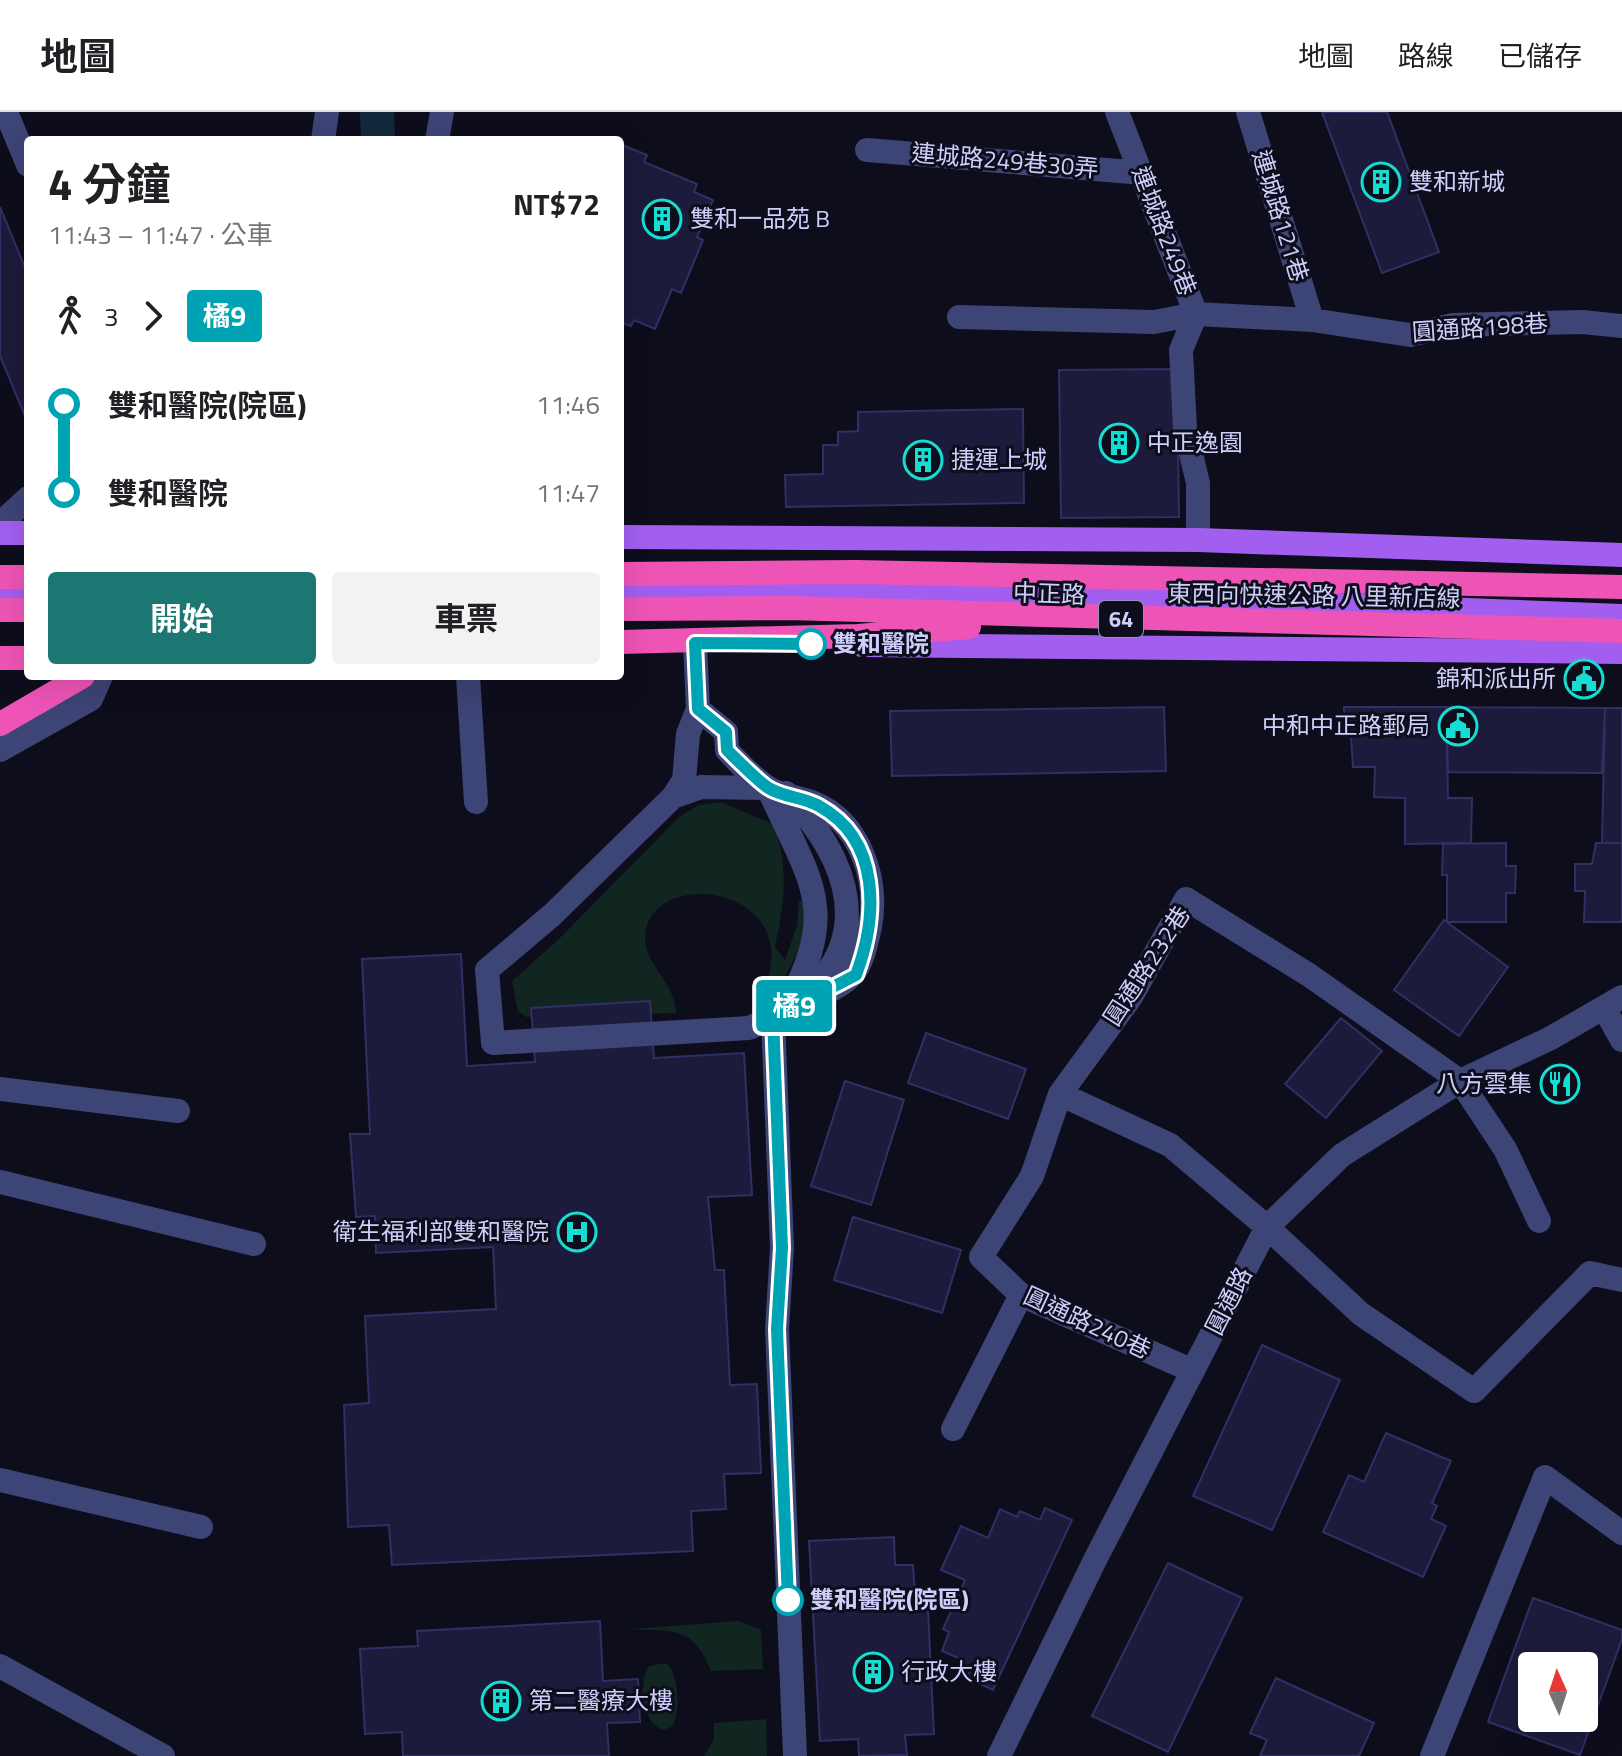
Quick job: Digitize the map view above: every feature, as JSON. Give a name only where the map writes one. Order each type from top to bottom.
[{"type":"highway","name":"東西向快速公路 八里新店線","points":[[624,574],[856,572],[1622,587]]},
{"type":"highway","points":[[0,577],[24,577]]},
{"type":"highway","name":"東西向快速公路 八里新店線","points":[[624,609],[788,608],[1622,631]]},
{"type":"highway","points":[[0,610],[24,610]]},
{"type":"highway","points":[[624,643],[858,636],[1087,618]]},
{"type":"highway","points":[[0,658],[24,658]]},
{"type":"highway","points":[[0,724],[76,680]]},
{"type":"main road","points":[[0,533],[24,533]]},
{"type":"main road","points":[[624,537],[1198,540],[1622,555]]},
{"type":"main road","name":"中正路","points":[[624,589],[997,592],[1622,616]]},
{"type":"main road","points":[[0,592],[24,591]]},
{"type":"main road","points":[[624,643],[1622,652]]},
{"type":"main road","points":[[0,648],[24,648]]},
{"type":"street","points":[[324,136],[327,112]]},
{"type":"street","points":[[438,136],[442,112]]},
{"type":"street","name":"連城路249巷","points":[[1117,112],[1196,314],[1181,350],[1185,429],[1198,483],[1198,540]]},
{"type":"street","name":"連城路121巷","points":[[1248,112],[1312,320]]},
{"type":"street","points":[[6,124],[24,158]]},
{"type":"street","name":"連城路249巷30弄","points":[[867,150],[1143,173]]},
{"type":"street","name":"圓通路198巷","points":[[959,317],[1154,322],[1196,314],[1312,320],[1410,335],[1453,325],[1583,322],[1622,326]]},
{"type":"street","points":[[0,524],[24,502]]},
{"type":"street","points":[[673,797],[701,787],[777,791],[816,804],[848,827],[868,872],[871,896],[871,922],[856,975],[779,1014],[740,1029],[493,1043],[487,970],[552,915],[673,797],[684,780],[688,734],[698,709],[695,643]]},
{"type":"street","points":[[0,750],[91,699],[99,680]]},
{"type":"street","points":[[468,680],[476,802]]},
{"type":"street","points":[[698,709],[726,732],[727,750],[777,791],[812,885],[818,911],[815,939],[798,986],[779,1014],[782,1248],[777,1329],[795,1756]]},
{"type":"street","name":"圓通路232巷","points":[[1060,1094],[1131,997],[1186,899],[1309,975],[1460,1081]]},
{"type":"street","points":[[1613,1002],[1622,1040]]},
{"type":"street","name":"圓通路","points":[[999,1756],[1267,1227],[1342,1155],[1460,1081],[1549,1039],[1613,1002]]},
{"type":"street","points":[[1460,1081],[1505,1149],[1539,1221]]},
{"type":"street","points":[[0,1089],[178,1111]]},
{"type":"street","points":[[1060,1094],[1170,1145],[1267,1227],[1361,1314],[1474,1391],[1590,1273],[1622,1280]]},
{"type":"street","name":"圓通路240巷","points":[[1060,1094],[1032,1176],[981,1257],[1021,1295],[1193,1371]]},
{"type":"street","points":[[0,1182],[254,1244]]},
{"type":"street","points":[[953,1429],[1021,1295]]},
{"type":"street","points":[[1432,1756],[1545,1477],[1622,1533]]},
{"type":"street","points":[[0,1480],[201,1527]]},
{"type":"street","points":[[0,1666],[124,1744],[163,1756]]},
{"type":"green space","points":[[721,802],[773,824],[782,855],[784,885],[775,947],[785,960],[797,925],[799,901],[809,899],[801,946],[779,988],[768,978],[771,946],[761,922],[743,905],[719,896],[694,894],[671,900],[653,914],[645,935],[649,955],[671,992],[676,1013],[526,1017],[518,1011],[512,981],[559,939],[679,817],[699,805]]},
{"type":"green space","points":[[739,1621],[761,1630],[763,1669],[711,1671],[697,1645],[689,1638],[670,1631],[630,1629]]},
{"type":"green space","points":[[668,1664],[672,1670],[677,1694],[673,1726],[664,1730],[650,1720],[643,1694],[648,1667]]},
{"type":"green space","points":[[766,1719],[767,1756],[704,1756],[714,1739],[714,1723]]},
{"type":"building","name":"雙和新城","points":[[1322,112],[1387,112],[1439,252],[1382,273]]},
{"type":"building","name":"雙和一品苑 B","points":[[624,146],[647,155],[644,162],[697,184],[694,192],[713,200],[697,237],[703,240],[681,293],[672,289],[655,329],[634,320],[631,326],[624,323]]},
{"type":"building","points":[[0,207],[24,265],[24,414],[0,356]]},
{"type":"building","name":"中正逸園","points":[[1177,369],[1179,517],[1061,518],[1059,370]]},
{"type":"building","name":"捷運上城","points":[[1023,409],[1024,503],[786,507],[785,475],[823,474],[823,445],[838,445],[838,432],[858,431],[858,412]]},
{"type":"building","points":[[1164,707],[1166,771],[892,776],[890,711]]},
{"type":"building","points":[[1344,707],[1446,707],[1448,798],[1472,798],[1471,843],[1405,844],[1405,798],[1374,797],[1375,767],[1353,767],[1351,737],[1344,737]]},
{"type":"building","points":[[1446,707],[1605,708],[1602,773],[1448,772]]},
{"type":"building","points":[[1605,708],[1622,708],[1622,843],[1602,843]]},
{"type":"building","points":[[1506,843],[1506,866],[1516,866],[1515,893],[1506,893],[1506,922],[1447,922],[1447,875],[1442,875],[1443,844]]},
{"type":"building","points":[[1596,843],[1622,843],[1622,922],[1584,922],[1585,891],[1575,891],[1575,864],[1592,864]]},
{"type":"building","points":[[1444,920],[1508,967],[1459,1036],[1394,990]]},
{"type":"building","points":[[461,954],[467,1066],[535,1062],[531,1008],[650,1001],[654,1058],[744,1053],[752,1195],[708,1197],[715,1270],[724,1270],[730,1385],[757,1384],[761,1473],[724,1474],[726,1509],[691,1511],[693,1551],[392,1565],[389,1525],[348,1527],[344,1405],[369,1403],[365,1316],[496,1309],[493,1247],[376,1253],[375,1216],[356,1217],[350,1134],[370,1134],[362,959]]},
{"type":"building","points":[[1341,1018],[1382,1051],[1326,1118],[1285,1084]]},
{"type":"building","points":[[926,1033],[1026,1069],[1008,1119],[908,1083]]},
{"type":"building","points":[[845,1081],[904,1100],[871,1205],[811,1186]]},
{"type":"building","points":[[853,1217],[961,1250],[942,1313],[834,1280]]},
{"type":"building","points":[[1262,1345],[1340,1380],[1272,1530],[1193,1496]]},
{"type":"building","points":[[1386,1433],[1451,1461],[1432,1503],[1437,1506],[1431,1519],[1446,1526],[1423,1577],[1323,1532],[1349,1475],[1364,1482]]},
{"type":"building","points":[[1045,1508],[1072,1520],[993,1690],[967,1678],[970,1671],[960,1666],[963,1660],[942,1651],[949,1632],[943,1629],[965,1580],[941,1570],[961,1526],[988,1538],[1000,1509],[1017,1517],[1020,1511],[1040,1520]]},
{"type":"building","name":"行政大樓","points":[[894,1537],[895,1565],[913,1565],[916,1611],[928,1610],[934,1734],[905,1735],[907,1755],[859,1756],[858,1739],[820,1741],[809,1541]]},
{"type":"building","points":[[1168,1563],[1242,1598],[1168,1752],[1092,1716]]},
{"type":"building","points":[[1533,1598],[1622,1630],[1622,1639],[1598,1705],[1598,1652],[1518,1652],[1518,1732],[1588,1732],[1580,1755],[1488,1722]]},
{"type":"building","name":"第二醫療大樓","points":[[600,1621],[603,1681],[638,1679],[640,1722],[607,1723],[609,1756],[403,1756],[402,1732],[365,1734],[360,1649],[418,1646],[417,1631]]},
{"type":"building","points":[[1276,1678],[1374,1723],[1359,1756],[1260,1756],[1267,1740],[1250,1733]]},
{"type":"waterway","points":[[377,112],[378,136]]},
{"type":"bus line","name":"橘9","points":[[788,1600],[777,1329],[782,1248],[773,1018],[856,975],[871,922],[871,896],[861,850],[848,827],[816,804],[768,788],[727,750],[726,732],[698,709],[695,643],[811,644]]},
{"type":"place","name":"雙和新城","points":[[1381,182]]},
{"type":"place","name":"雙和一品苑 B","points":[[662,219]]},
{"type":"place","name":"中正逸園","points":[[1119,443]]},
{"type":"place","name":"捷運上城","points":[[923,460]]},
{"type":"place","name":"雙和醫院","points":[[811,644]]},
{"type":"place","name":"錦和派出所","points":[[1584,679]]},
{"type":"place","name":"中和中正路郵局","points":[[1458,726]]},
{"type":"place","name":"八方雲集","points":[[1560,1084]]},
{"type":"place","name":"衛生福利部雙和醫院","points":[[577,1232]]},
{"type":"place","name":"雙和醫院(院區)","points":[[788,1600]]},
{"type":"place","name":"行政大樓","points":[[873,1672]]},
{"type":"place","name":"第二醫療大樓","points":[[501,1701]]}]
